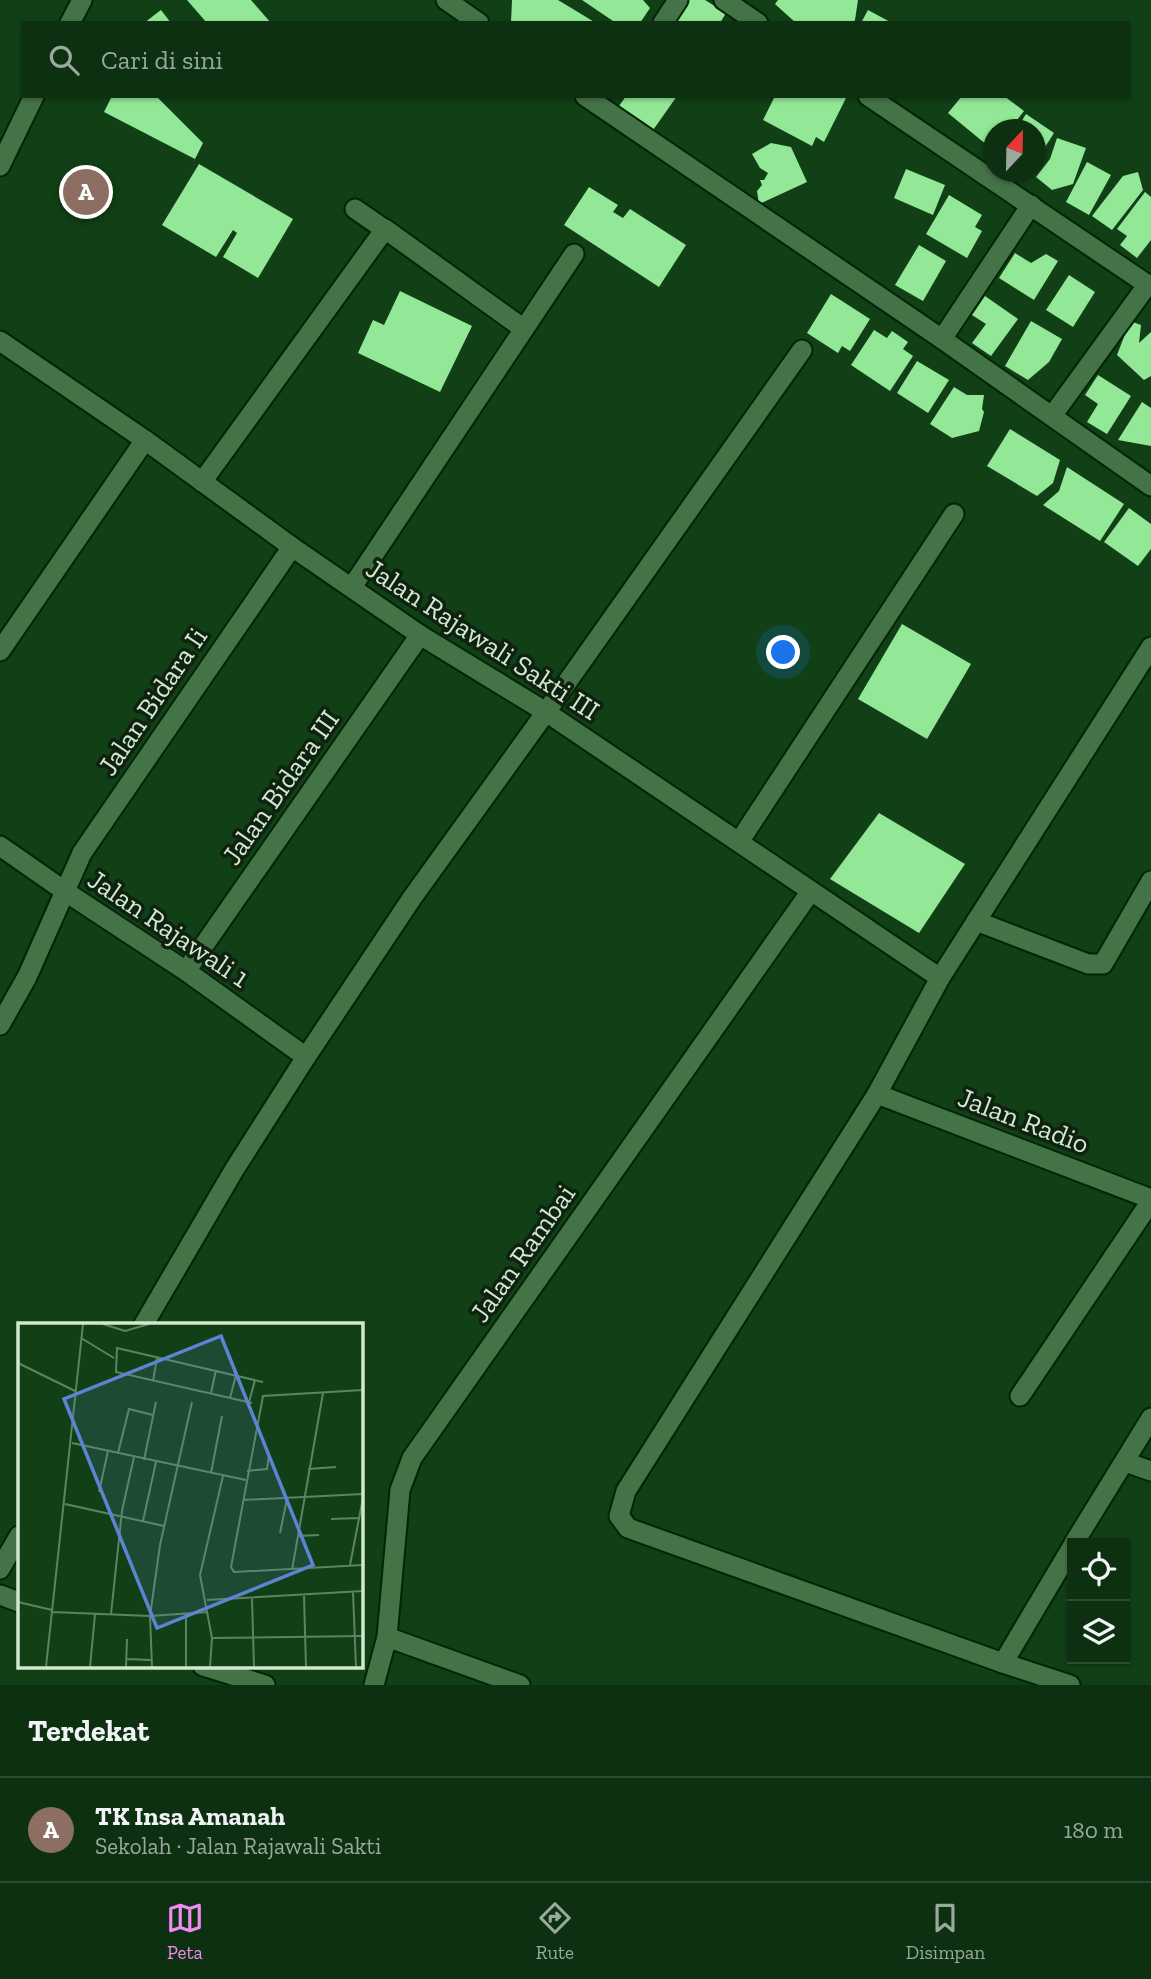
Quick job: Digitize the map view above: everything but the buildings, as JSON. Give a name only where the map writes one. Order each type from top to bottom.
[{"type":"street","points":[[72,21],[82,0]]},
{"type":"street","points":[[446,0],[476,21]]},
{"type":"street","points":[[664,21],[678,0]]},
{"type":"street","points":[[724,0],[755,21]]},
{"type":"street","points":[[0,166],[33,98]]},
{"type":"street","points":[[592,98],[613,104],[1151,486]]},
{"type":"street","points":[[871,98],[1149,285],[1052,416]]},
{"type":"street","points":[[942,340],[1031,205]]},
{"type":"street","points":[[355,209],[524,329]]},
{"type":"street","points":[[202,482],[384,229]]},
{"type":"street","points":[[352,587],[574,254]]},
{"type":"street","name":"Jalan Rajawali Sakti III","points":[[0,341],[420,635],[546,712],[940,978]]},
{"type":"street","points":[[145,1323],[234,1170],[412,898],[802,349]]},
{"type":"street","points":[[0,651],[145,440]]},
{"type":"street","points":[[739,842],[954,514]]},
{"type":"street","name":"Jalan Bidara Ii","points":[[0,1025],[27,977],[82,853],[292,547]]},
{"type":"street","name":"Jalan Bidara III","points":[[186,971],[420,635]]},
{"type":"street","points":[[1070,1685],[1003,1664],[628,1528],[619,1516],[626,1491],[877,1094],[940,978],[1151,647]]},
{"type":"street","name":"Jalan Rajawali 1","points":[[0,846],[186,971],[306,1057]]},
{"type":"street","points":[[976,921],[1088,964],[1103,964],[1151,881]]},
{"type":"street","name":"Jalan Rambai","points":[[374,1685],[387,1637],[400,1490],[412,1458],[811,891]]},
{"type":"street","name":"Jalan Radio","points":[[877,1094],[1151,1200]]},
{"type":"street","points":[[1020,1395],[1151,1200]]},
{"type":"street","points":[[1077,1538],[1151,1418]]},
{"type":"street","points":[[1125,1462],[1151,1471]]},
{"type":"street","points":[[0,1569],[18,1538]]},
{"type":"street","points":[[1003,1664],[1067,1555]]},
{"type":"street","points":[[0,1595],[18,1602]]},
{"type":"street","points":[[387,1637],[520,1685]]},
{"type":"street","points":[[213,1674],[265,1685]]},
{"type":"place","name":"TK Insa Amanah","points":[[86,192]]}]
